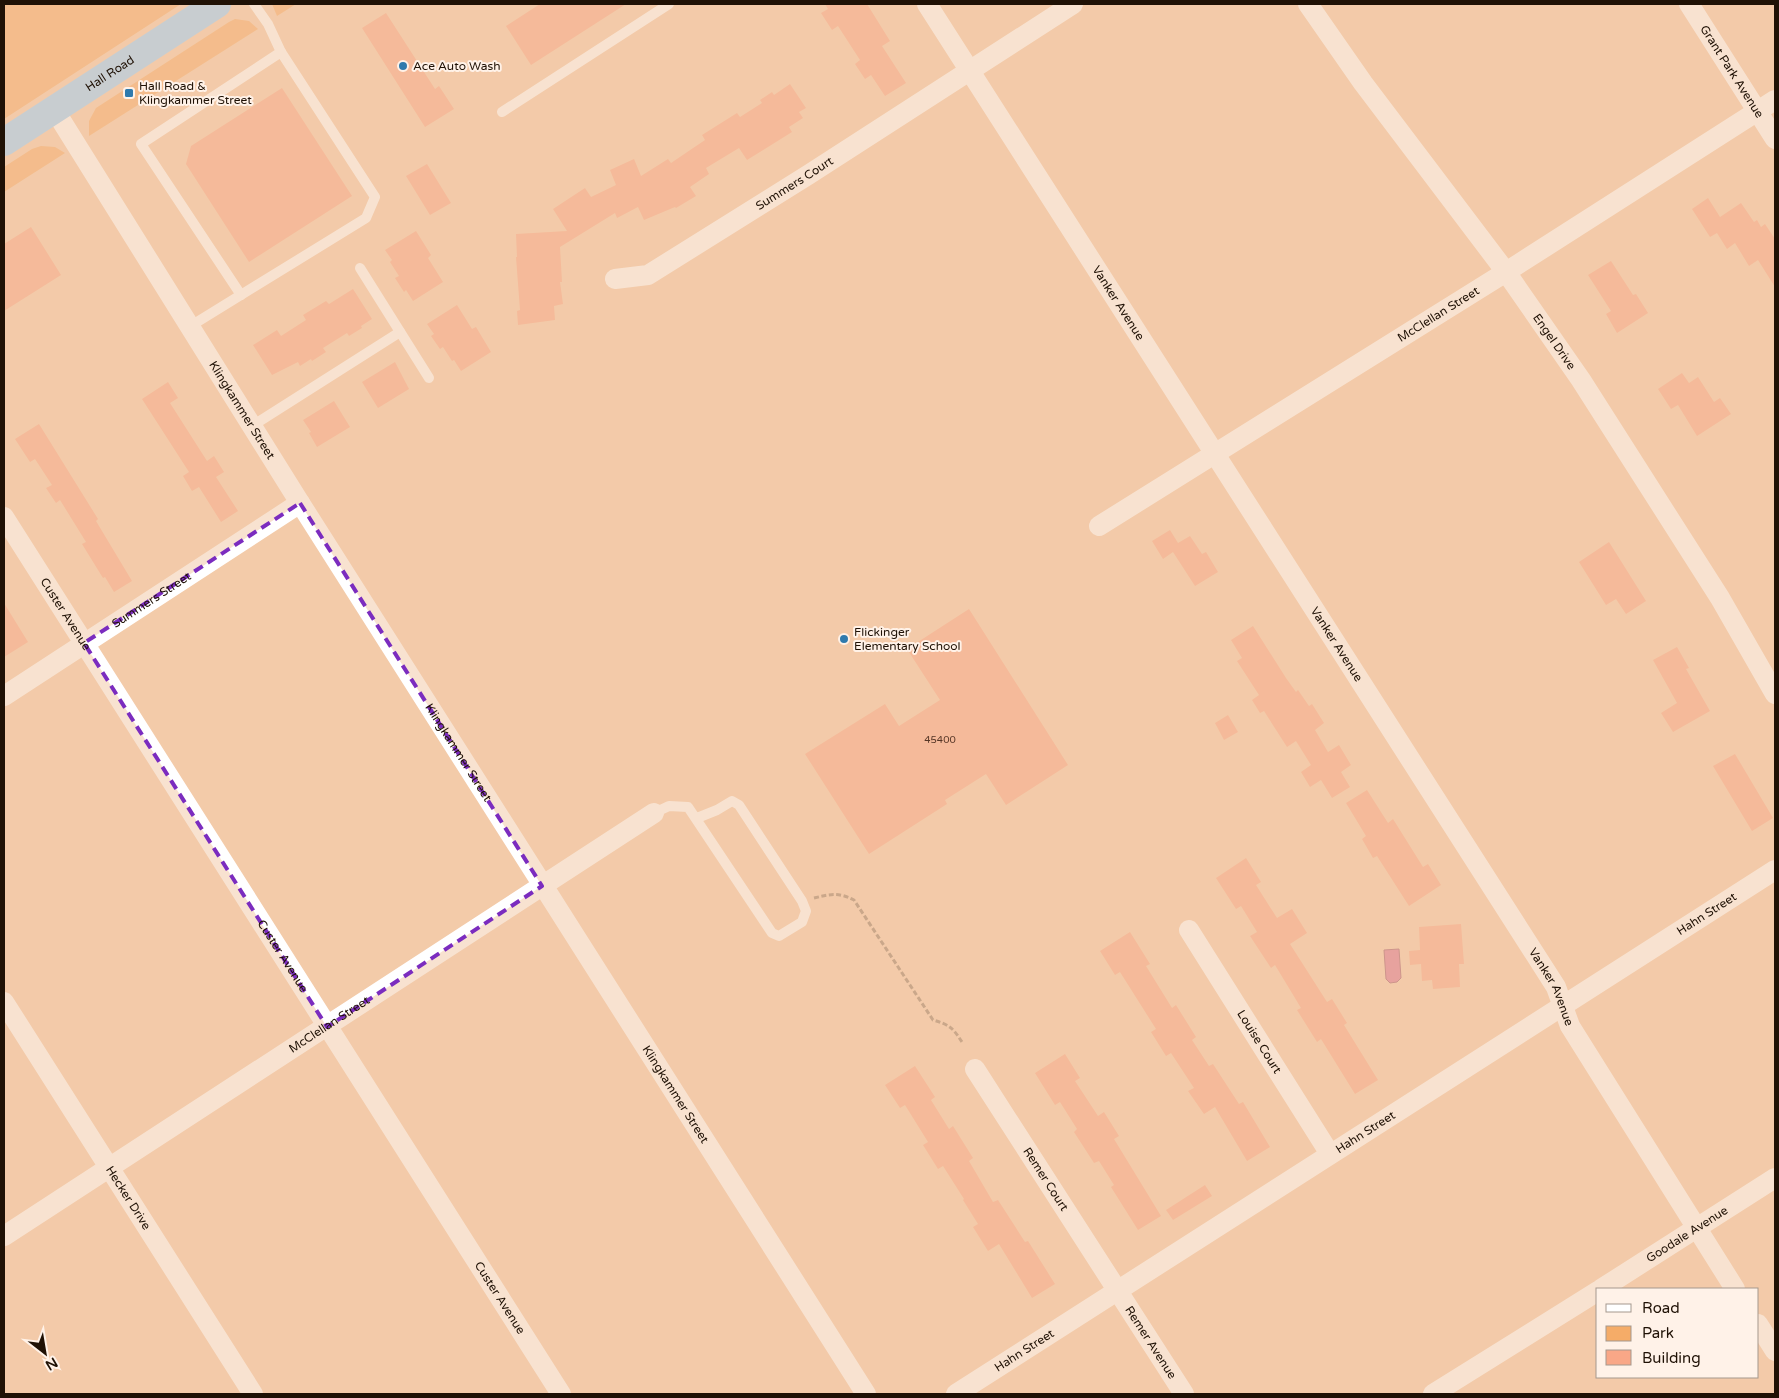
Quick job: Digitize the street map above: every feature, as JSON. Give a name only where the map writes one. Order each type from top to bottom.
[{"type":"highway","name":"Hall Road","points":[[4,142],[217,4]]},
{"type":"street","name":"Vanker Avenue","points":[[927,4],[1556,987],[1570,1026],[1734,1288]]},
{"type":"street","points":[[969,71],[1074,4]]},
{"type":"street","name":"Engel Drive","points":[[1308,4],[1363,83],[1506,272],[1586,389],[1720,598],[1775,694]]},
{"type":"street","name":"Grant Park Avenue","points":[[1689,4],[1775,139]]},
{"type":"street","name":"Summers Court","points":[[615,279],[648,275],[969,71]]},
{"type":"street","name":"McClellan Street","points":[[1098,526],[1506,272],[1775,100]]},
{"type":"street","name":"Klingkammer Street","points":[[54,109],[189,327],[542,886],[866,1394]]},
{"type":"street","name":"Summers Street","points":[[4,696],[300,503]]},
{"type":"street","name":"Custer Avenue","points":[[4,517],[326,1027],[561,1394]]},
{"type":"street","name":"McClellan Street","points":[[4,1236],[654,813]]},
{"type":"street","name":"Hahn Street","points":[[956,1394],[1775,870]]},
{"type":"street","name":"Louise Court","points":[[1189,930],[1330,1154]]},
{"type":"street","name":"Hecker Drive","points":[[4,1002],[253,1394]]},
{"type":"street","name":"Remer Court","points":[[975,1068],[1117,1291]]},
{"type":"street","name":"Goodale Avenue","points":[[1602,1288],[1775,1178]]},
{"type":"street","name":"Remer Avenue","points":[[1117,1291],[1184,1394]]},
{"type":"street","name":"Goodale Avenue","points":[[1433,1394],[1596,1292]]},
{"type":"street","points":[[1759,1326],[1775,1351]]},
{"type":"lane","points":[[189,327],[366,218],[375,197],[281,52],[268,24],[254,4]]},
{"type":"lane","points":[[502,112],[669,4]]},
{"type":"lane","points":[[241,295],[142,144],[281,52]]},
{"type":"lane","points":[[360,268],[429,378]]},
{"type":"lane","points":[[252,426],[400,332]]},
{"type":"lane","points":[[654,813],[669,806],[688,807],[772,933],[779,936],[802,922],[806,911],[802,901],[739,805],[732,801],[717,810],[697,818]]},
{"type":"path","points":[[802,901],[826,895],[843,894],[854,900],[933,1020],[953,1028],[962,1042]]},
{"type":"highlighted area","points":[[300,503],[542,886],[327,1027],[84,643]]},
{"type":"green space","points":[[4,4],[181,4],[4,119]]},
{"type":"green space","points":[[272,4],[296,4],[277,16]]},
{"type":"green space","points":[[235,19],[249,21],[258,29],[89,136],[89,121],[96,108]]},
{"type":"green space","points":[[41,146],[55,147],[65,153],[4,192],[4,167],[32,149]]},
{"type":"shaded area","points":[[1399,949],[1401,978],[1397,982],[1390,983],[1386,979],[1384,950]]},
{"type":"building","points":[[540,4],[626,4],[531,65],[506,26]]},
{"type":"building","points":[[825,4],[867,4],[890,41],[882,46],[906,83],[885,96],[871,75],[865,79],[855,64],[860,60],[838,26],[832,30],[821,13],[828,9]]},
{"type":"building","name":"Ace Auto Wash","points":[[386,13],[435,89],[439,86],[454,109],[425,127],[362,28]]},
{"type":"building","points":[[790,84],[806,108],[799,112],[803,118],[789,127],[792,132],[747,160],[739,148],[706,168],[709,174],[690,187],[696,196],[676,208],[644,220],[638,207],[617,218],[615,213],[560,247],[562,282],[560,282],[563,304],[554,306],[555,320],[518,325],[517,311],[520,310],[516,234],[567,231],[553,209],[585,188],[591,197],[616,185],[610,170],[634,159],[641,176],[668,159],[671,163],[705,140],[702,135],[737,113],[740,117],[762,103],[760,100],[772,92],[774,95]]},
{"type":"building","points":[[282,88],[352,196],[249,262],[186,164],[191,146]]},
{"type":"building","points":[[427,164],[451,203],[430,215],[406,176]]},
{"type":"building","points":[[1708,198],[1720,217],[1741,203],[1754,222],[1757,220],[1761,227],[1765,224],[1775,239],[1775,287],[1758,260],[1749,266],[1735,243],[1727,249],[1717,233],[1710,237],[1692,209]]},
{"type":"building","points":[[31,227],[61,275],[4,311],[4,244]]},
{"type":"building","points":[[416,231],[431,255],[428,258],[443,282],[413,301],[406,290],[404,292],[395,278],[399,276],[385,250]]},
{"type":"building","points":[[1611,261],[1633,295],[1636,294],[1648,313],[1617,333],[1606,314],[1611,311],[1588,275]]},
{"type":"building","points":[[353,289],[372,319],[349,336],[347,333],[323,348],[326,352],[312,361],[311,359],[300,366],[298,362],[272,375],[253,345],[277,330],[281,336],[306,320],[303,315],[326,301],[329,304]]},
{"type":"building","points":[[457,305],[472,329],[476,327],[491,352],[461,371],[443,347],[440,349],[431,336],[434,334],[427,324]]},
{"type":"building","points":[[395,362],[409,389],[378,408],[362,382]]},
{"type":"building","points":[[1682,373],[1689,383],[1698,377],[1714,402],[1720,398],[1731,414],[1697,436],[1678,405],[1671,409],[1658,389]]},
{"type":"building","points":[[168,382],[178,398],[170,403],[207,461],[214,456],[224,472],[216,477],[238,511],[221,522],[199,487],[192,491],[183,476],[189,472],[142,399]]},
{"type":"building","points":[[334,401],[350,427],[317,447],[309,433],[311,432],[303,420]]},
{"type":"building","points":[[39,424],[98,519],[96,521],[132,581],[114,592],[82,544],[86,542],[60,500],[56,503],[46,488],[52,485],[35,459],[30,462],[15,439]]},
{"type":"building","points":[[1170,530],[1178,543],[1190,536],[1202,554],[1206,552],[1218,572],[1195,586],[1173,552],[1163,559],[1152,541]]},
{"type":"building","points":[[1609,542],[1646,601],[1626,614],[1616,599],[1606,605],[1579,562]]},
{"type":"building","points":[[4,603],[28,642],[4,657]]},
{"type":"building","points":[[969,609],[1068,765],[1006,805],[986,774],[945,800],[947,804],[869,854],[805,754],[885,704],[899,726],[940,700],[907,649]]},
{"type":"building","points":[[1253,626],[1296,692],[1298,690],[1309,706],[1312,704],[1324,723],[1315,730],[1328,752],[1339,745],[1351,765],[1341,772],[1350,787],[1332,798],[1321,780],[1310,787],[1301,772],[1311,765],[1296,741],[1287,747],[1264,711],[1260,713],[1252,700],[1259,695],[1237,661],[1242,658],[1231,640]]},
{"type":"building","points":[[1677,647],[1689,668],[1686,669],[1710,711],[1673,732],[1661,713],[1677,703],[1653,660]]},
{"type":"building","points":[[1228,715],[1238,732],[1224,740],[1215,723]]},
{"type":"building","points":[[1735,754],[1773,818],[1752,831],[1713,766]]},
{"type":"building","points":[[1367,790],[1388,823],[1393,819],[1423,867],[1428,864],[1441,885],[1409,906],[1377,856],[1373,858],[1362,839],[1366,836],[1346,803]]},
{"type":"building","points":[[1246,858],[1261,882],[1256,885],[1277,918],[1292,909],[1307,933],[1290,944],[1327,1002],[1332,999],[1347,1023],[1344,1025],[1378,1080],[1355,1094],[1321,1039],[1317,1042],[1297,1010],[1301,1008],[1275,965],[1271,968],[1250,936],[1257,932],[1241,906],[1236,909],[1216,878]]},
{"type":"building","points":[[1461,924],[1464,964],[1459,964],[1460,987],[1433,989],[1432,980],[1422,981],[1421,964],[1410,965],[1409,951],[1420,950],[1419,927]]},
{"type":"building","points":[[1130,932],[1150,964],[1146,966],[1172,1008],[1176,1005],[1196,1037],[1192,1040],[1209,1066],[1213,1064],[1239,1104],[1243,1102],[1270,1147],[1247,1161],[1215,1107],[1204,1114],[1188,1091],[1194,1088],[1171,1053],[1166,1056],[1151,1032],[1156,1029],[1120,972],[1115,975],[1100,951]]},
{"type":"building","points":[[1065,1054],[1080,1078],[1075,1081],[1098,1116],[1104,1112],[1119,1136],[1114,1139],[1161,1216],[1138,1230],[1111,1187],[1114,1185],[1099,1161],[1094,1163],[1074,1132],[1077,1129],[1060,1102],[1055,1105],[1035,1073]]},
{"type":"building","points":[[915,1066],[935,1097],[931,1100],[949,1129],[953,1126],[973,1158],[969,1161],[993,1202],[998,1200],[1025,1242],[1028,1241],[1055,1284],[1032,1298],[999,1244],[988,1251],[973,1227],[978,1224],[964,1199],[943,1166],[938,1169],[923,1145],[928,1142],[905,1105],[900,1108],[885,1085]]},
{"type":"building","points":[[1205,1185],[1212,1196],[1173,1220],[1166,1210]]},
{"type":"place","name":"Ace Auto Wash","points":[[403,66]]},
{"type":"place","name":"Hall Road & Klingkammer Street","points":[[129,93]]},
{"type":"place","name":"Flickinger Elementary School","points":[[844,639]]}]
